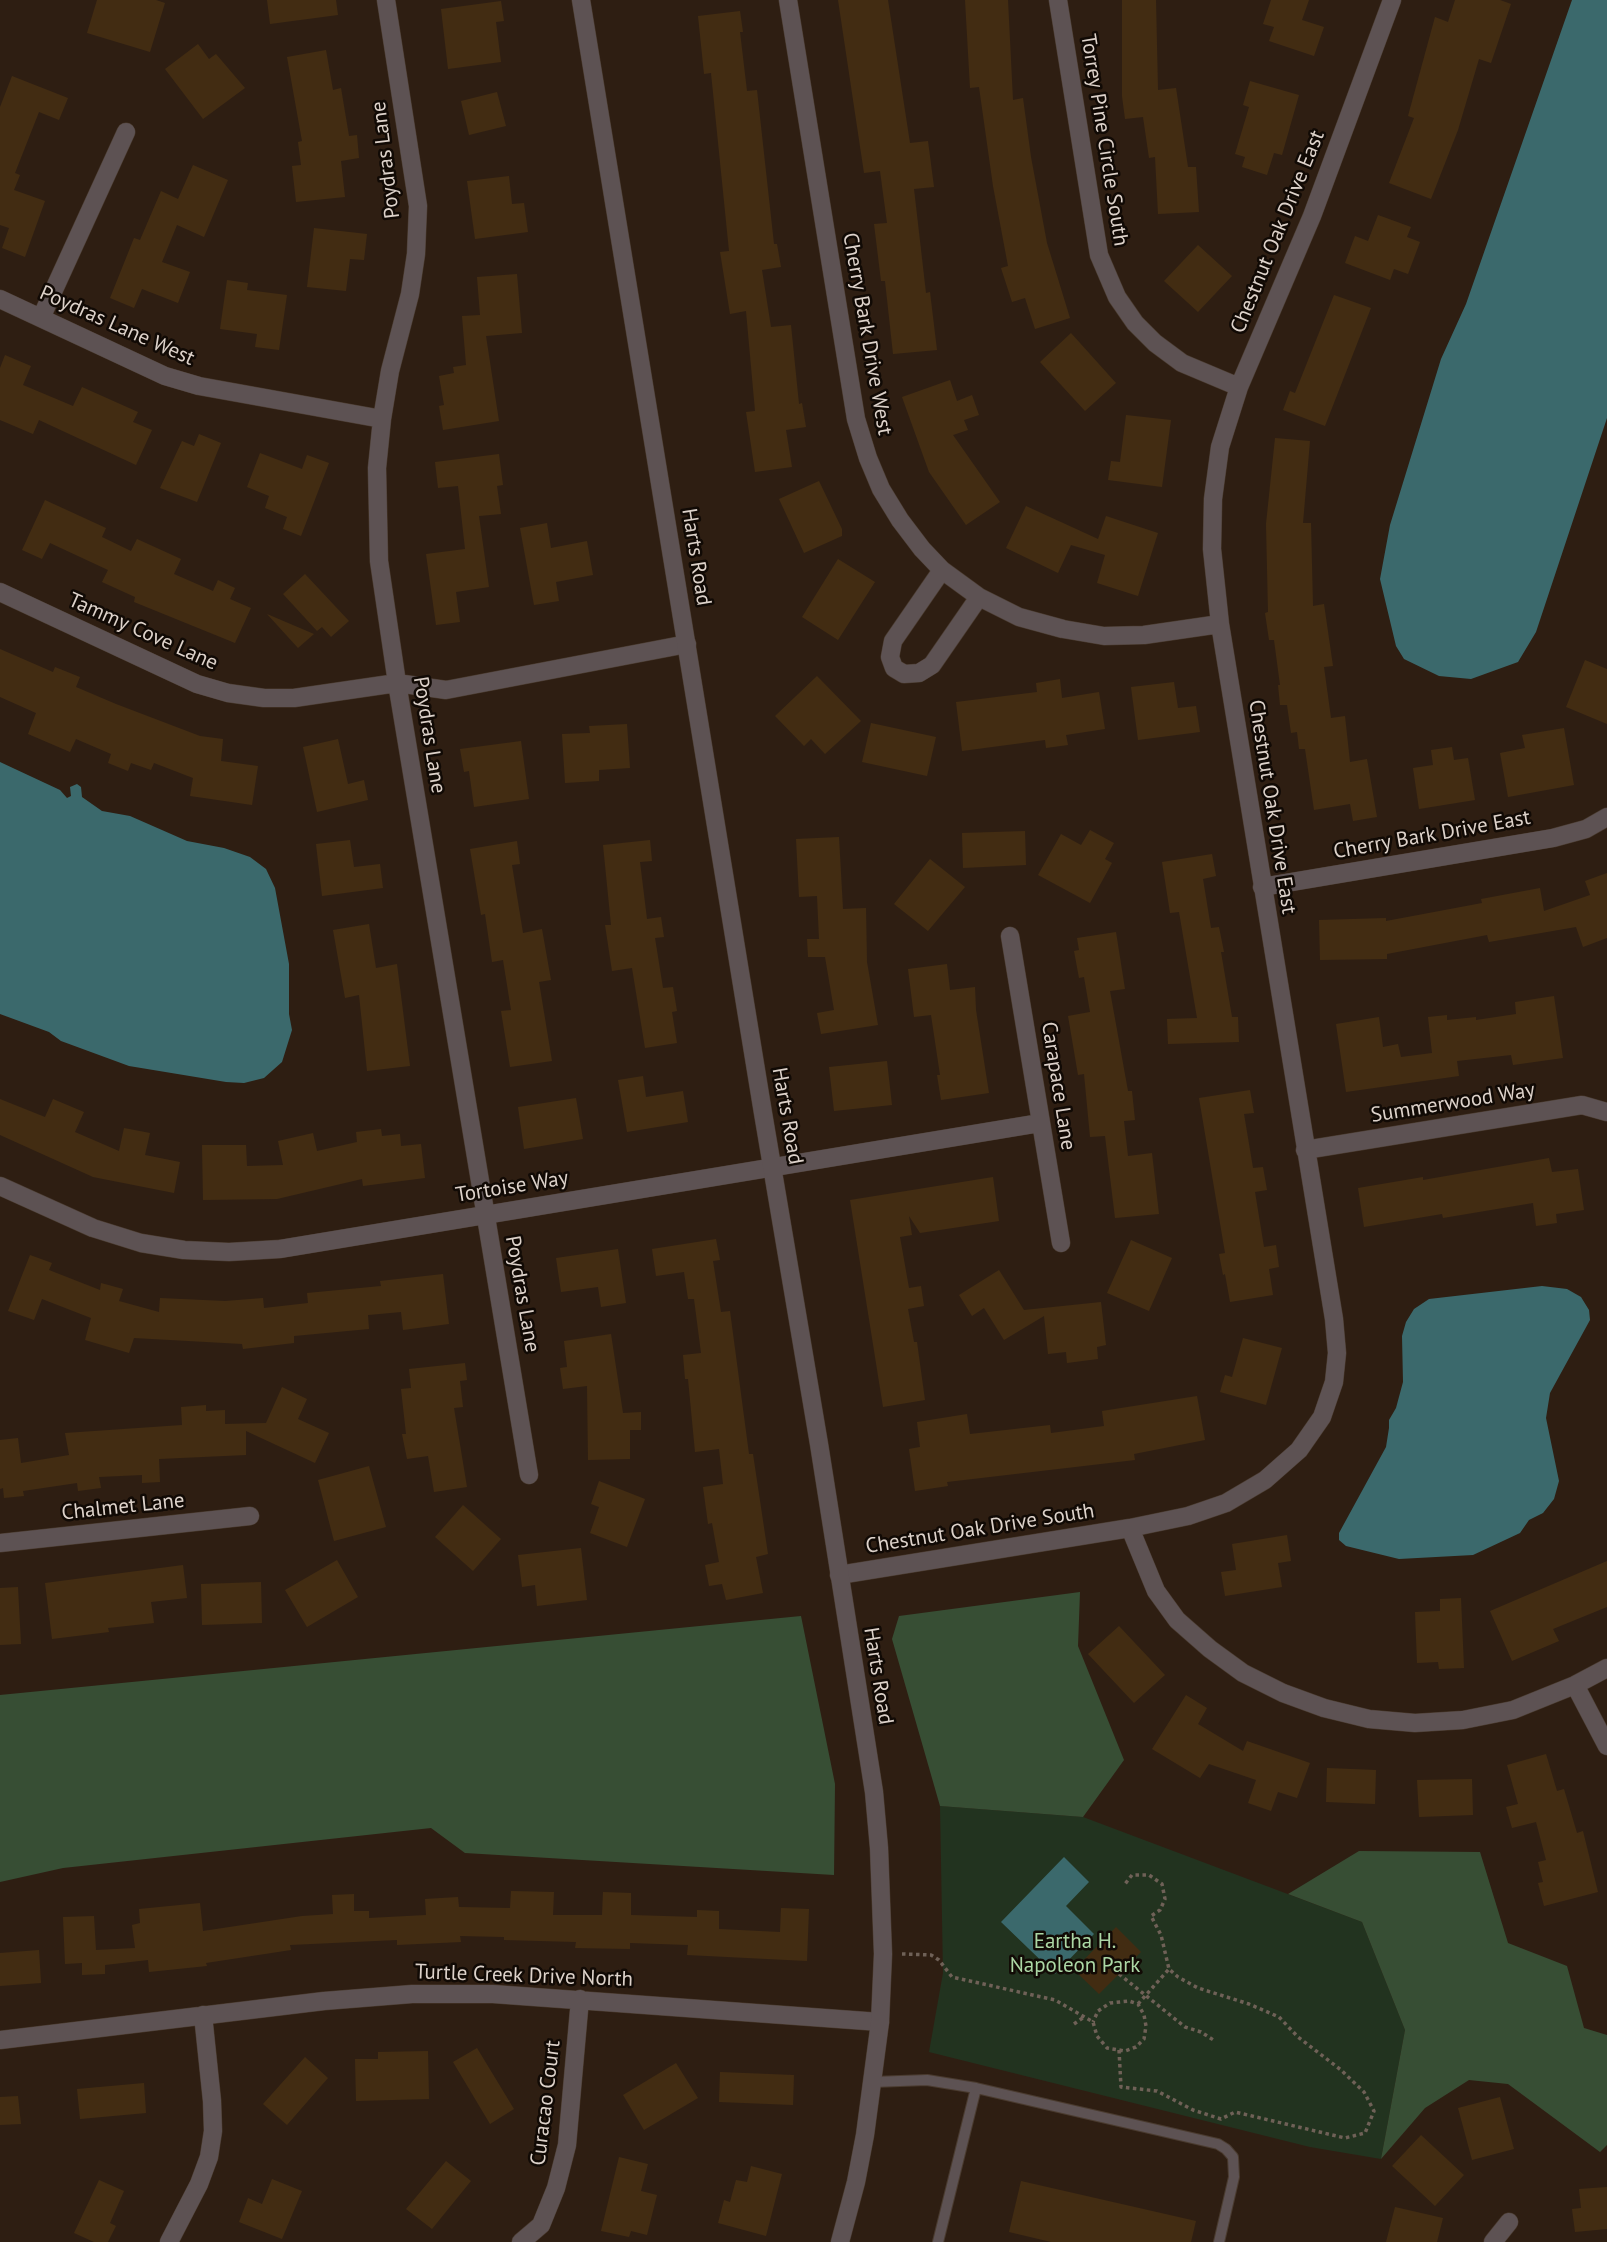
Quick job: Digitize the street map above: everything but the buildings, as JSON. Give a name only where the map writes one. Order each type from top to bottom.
[{"type":"street","name":"Poydras Lane","points":[[386,0],[418,206],[416,254],[410,294],[390,371],[382,419],[377,468],[379,561],[529,1475]]},
{"type":"street","name":"Harts Road","points":[[581,0],[874,1792],[883,1954],[880,2022],[856,2182],[840,2242]]},
{"type":"street","name":"Cherry Bark Drive West","points":[[788,0],[856,419],[881,489],[900,520],[922,549],[943,570],[979,597],[1019,617],[1063,629],[1104,636],[1144,635],[1220,624]]},
{"type":"street","name":"Torrey Pine Circle South","points":[[1058,0],[1099,256],[1117,297],[1135,323],[1155,344],[1182,362],[1239,387]]},
{"type":"street","name":"Chestnut Oak Drive East","points":[[1129,1528],[1188,1516],[1226,1503],[1265,1480],[1299,1450],[1322,1417],[1334,1382],[1334,1319],[1220,624],[1212,549],[1213,499],[1220,447],[1239,387],[1312,216],[1392,0]]},
{"type":"street","points":[[41,318],[126,132]]},
{"type":"street","name":"Poydras Lane West","points":[[0,299],[177,380],[382,419]]},
{"type":"street","points":[[943,570],[893,641],[890,657],[894,668],[904,674],[919,673],[932,665],[979,597]]},
{"type":"street","name":"Tammy Cove Lane","points":[[0,592],[197,684],[228,693],[264,698],[294,698],[397,683],[446,690],[687,644]]},
{"type":"street","name":"Cherry Bark Drive East","points":[[1262,887],[1553,838],[1587,829],[1607,817]]},
{"type":"street","name":"Carapace Lane","points":[[1010,936],[1061,1243]]},
{"type":"street","name":"Summerwood Way","points":[[1305,1150],[1582,1105],[1607,1112]]},
{"type":"street","name":"Tortoise Way","points":[[0,1186],[93,1228],[141,1243],[184,1250],[229,1252],[280,1249],[1040,1123]]},
{"type":"street","name":"Chalmet Lane","points":[[0,1543],[250,1516]]},
{"type":"street","points":[[1129,1528],[1156,1591],[1177,1620],[1243,1673],[1283,1693],[1324,1708],[1381,1720],[1415,1723],[1463,1720],[1513,1710],[1575,1685],[1607,1668]]},
{"type":"street","name":"Chestnut Oak Drive South","points":[[839,1575],[1129,1528]]},
{"type":"street","points":[[1575,1685],[1607,1746]]},
{"type":"street","name":"Turtle Creek Drive North","points":[[0,2040],[203,2015],[412,1994],[493,1994],[580,1999],[880,2022]]},
{"type":"street","name":"Curacao Court","points":[[521,2242],[541,2225],[556,2188],[567,2146],[580,1999]]},
{"type":"street","points":[[169,2242],[200,2184],[209,2157],[213,2132],[203,2015]]},
{"type":"street","points":[[1493,2242],[1509,2222]]},
{"type":"lane","points":[[873,2082],[927,2080],[976,2088],[1218,2144],[1233,2157],[1234,2178],[1219,2242]]},
{"type":"lane","points":[[938,2242],[976,2088]]},
{"type":"path","points":[[1119,2050],[1121,2087],[1157,2091],[1193,2110],[1221,2119],[1235,2112],[1345,2138],[1365,2133],[1374,2111],[1364,2092],[1341,2070],[1298,2037],[1279,2017],[1249,2004],[1198,1988],[1169,1969],[1161,1935],[1151,1916],[1160,1910],[1165,1899],[1162,1884],[1149,1875],[1132,1875],[1125,1884]]},
{"type":"path","points":[[902,1954],[931,1955],[939,1960],[952,1977],[1055,2000],[1093,2022]]},
{"type":"path","points":[[1138,2004],[1169,1969]]},
{"type":"path","points":[[1119,1974],[1185,2027],[1215,2041]]},
{"type":"path","points":[[1129,2001],[1138,2004],[1146,2026],[1144,2039],[1136,2048],[1125,2051],[1107,2048],[1097,2036],[1093,2022],[1098,2011],[1110,2003],[1129,2001]]},
{"type":"path","points":[[1073,2024],[1084,2017]]},
{"type":"green space","points":[[1080,1592],[1078,1646],[1124,1760],[1083,1817],[940,1806],[892,1639],[899,1616]]},
{"type":"green space","points":[[801,1616],[835,1784],[834,1875],[465,1853],[431,1828],[63,1868],[0,1882],[0,1695]]},
{"type":"green space","name":"Eartha H. Napoleon Park","points":[[940,1806],[1083,1817],[1362,1922],[1405,2030],[1381,2159],[1310,2147],[929,2052],[943,1973]]},
{"type":"green space","points":[[1359,1851],[1480,1852],[1508,1943],[1567,1966],[1584,2028],[1607,2035],[1607,2145],[1600,2152],[1508,2084],[1469,2080],[1425,2108],[1381,2159],[1405,2030],[1362,1922],[1288,1894]]},
{"type":"water","points":[[1572,0],[1607,0],[1607,418],[1536,632],[1518,662],[1471,679],[1439,676],[1404,659],[1396,646],[1380,579],[1390,525],[1441,359],[1466,304]]},
{"type":"water","points":[[0,762],[60,790],[67,798],[71,796],[70,787],[77,784],[81,787],[82,797],[102,811],[130,816],[187,841],[224,848],[250,857],[266,869],[275,888],[289,964],[289,1014],[292,1030],[282,1062],[264,1078],[244,1083],[226,1082],[129,1066],[61,1041],[49,1032],[0,1014]]},
{"type":"water","points":[[1542,1286],[1567,1289],[1581,1297],[1589,1310],[1590,1320],[1550,1393],[1546,1418],[1559,1481],[1554,1499],[1543,1513],[1529,1520],[1520,1533],[1473,1555],[1399,1559],[1346,1546],[1339,1540],[1339,1533],[1386,1447],[1389,1420],[1396,1408],[1403,1382],[1402,1336],[1414,1309],[1429,1299]]},
{"type":"water","points":[[1064,1857],[1089,1882],[1066,1906],[1094,1934],[1055,1974],[1001,1922]]}]
